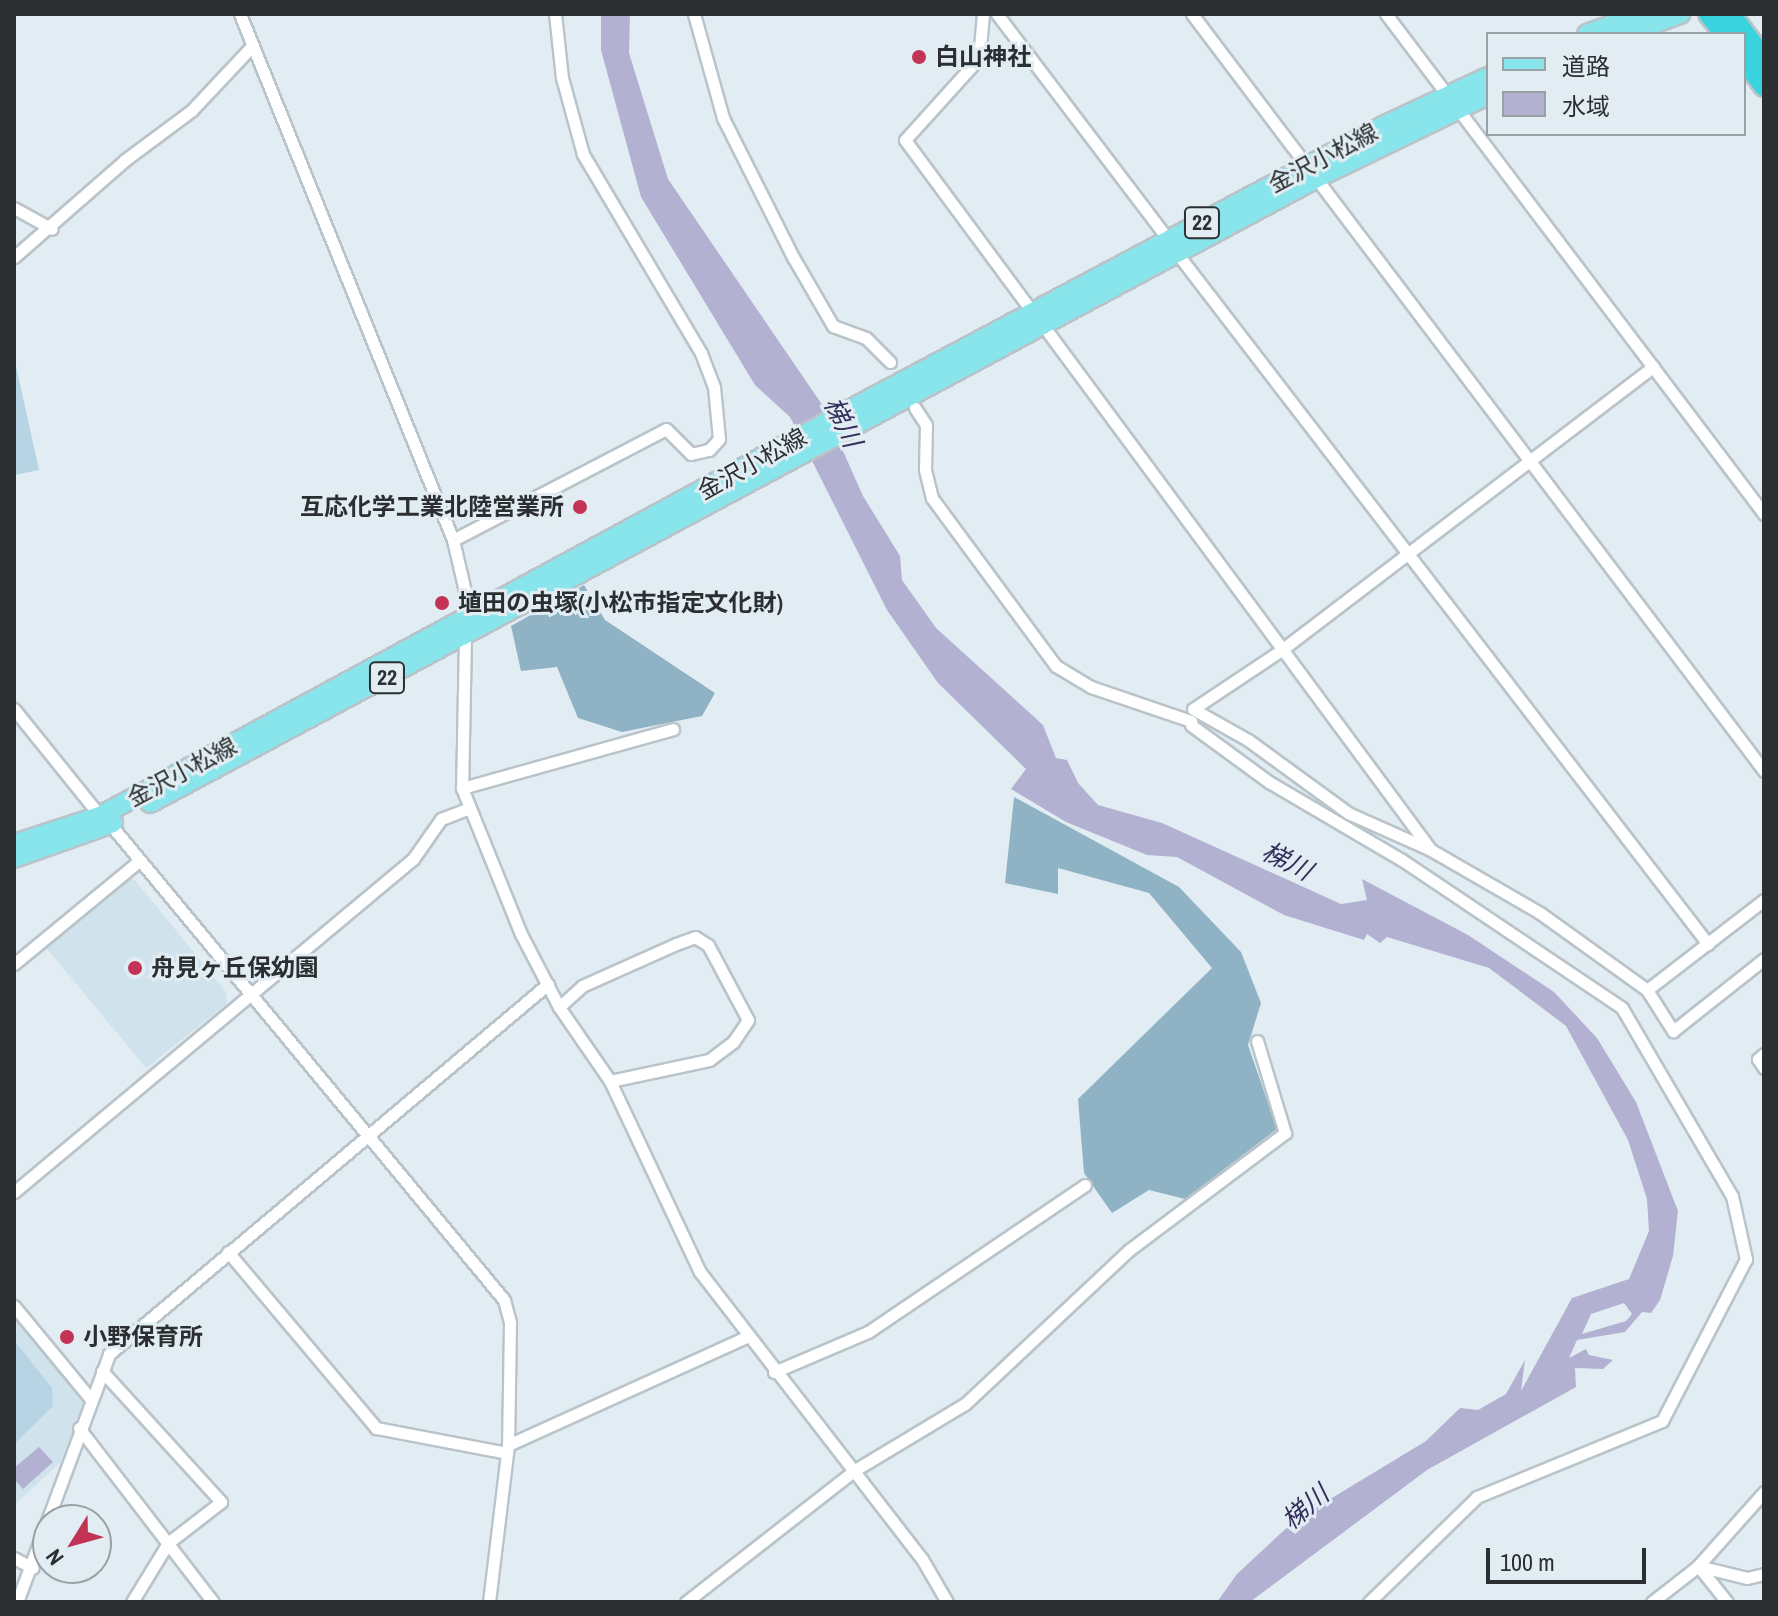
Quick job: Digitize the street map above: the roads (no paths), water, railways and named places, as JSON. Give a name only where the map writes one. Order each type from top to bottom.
[{"type":"highway","points":[[1709,14],[1723,32]]},
{"type":"highway","points":[[1730,14],[1743,32]]},
{"type":"highway","points":[[1746,36],[1764,60]]},
{"type":"highway","points":[[1746,62],[1764,86]]},
{"type":"main road","points":[[1592,32],[1641,14]]},
{"type":"main road","points":[[1631,32],[1680,14]]},
{"type":"main road","name":"金沢小松線","points":[[14,858],[105,820],[465,637],[884,400],[1311,172],[1453,102],[1486,78]]},
{"type":"main road","name":"金沢小松線","points":[[1453,102],[1486,95]]},
{"type":"main road","name":"金沢小松線","points":[[14,844],[105,820],[471,617],[749,474]]},
{"type":"street","points":[[240,14],[453,540],[471,617]]},
{"type":"street","points":[[453,540],[535,492],[666,429],[691,454],[709,450],[719,439],[714,387],[701,353],[583,154],[562,78],[555,14]]},
{"type":"street","points":[[694,14],[723,118],[793,257],[833,326],[866,338],[890,362]]},
{"type":"street","points":[[983,14],[979,58],[905,140],[1280,651],[1431,850]]},
{"type":"street","points":[[997,14],[1404,553],[1708,944]]},
{"type":"street","points":[[1192,14],[1764,771]]},
{"type":"street","points":[[1386,14],[1764,514]]},
{"type":"street","points":[[14,257],[52,229],[125,160],[192,110],[253,45]]},
{"type":"street","points":[[14,208],[52,229]]},
{"type":"street","points":[[1191,725],[1193,709],[1280,651],[1404,553],[1653,367]]},
{"type":"street","points":[[915,408],[926,425],[925,470],[932,498],[1056,666],[1091,687],[1191,725],[1269,782],[1402,860],[1622,1008],[1732,1196],[1746,1259],[1662,1421],[1477,1497],[1369,1602]]},
{"type":"street","points":[[465,637],[462,788],[521,934],[559,1007],[610,1081],[700,1272],[774,1372],[855,1470],[947,1602]]},
{"type":"street","points":[[14,709],[139,861],[254,993],[509,1311],[507,1449],[489,1602]]},
{"type":"street","points":[[1193,709],[1248,740],[1348,813],[1431,850],[1540,913],[1647,990],[1673,1031],[1764,959]]},
{"type":"street","points":[[462,788],[579,759],[673,729]]},
{"type":"street","points":[[14,1192],[413,859],[441,819],[470,808]]},
{"type":"street","points":[[14,964],[139,861]]},
{"type":"street","points":[[1647,990],[1764,900]]},
{"type":"street","points":[[559,1007],[582,986],[676,944],[695,937],[708,945],[748,1020],[733,1042],[709,1060],[610,1081]]},
{"type":"street","points":[[50,1504],[89,1397],[109,1354],[548,984]]},
{"type":"street","points":[[686,1602],[855,1470],[965,1404],[1129,1250],[1285,1133],[1257,1041]]},
{"type":"street","points":[[1764,1054],[1758,1059],[1764,1068]]},
{"type":"street","points":[[774,1372],[868,1332],[1085,1185]]},
{"type":"street","points":[[228,1252],[376,1428],[507,1449],[748,1336]]},
{"type":"street","points":[[14,1306],[89,1397]]},
{"type":"street","points":[[102,1371],[221,1502],[168,1543],[132,1602]]},
{"type":"street","points":[[79,1428],[213,1602]]},
{"type":"street","points":[[1652,1602],[1698,1566],[1764,1492]]},
{"type":"street","points":[[14,1558],[32,1567]]},
{"type":"street","points":[[1698,1566],[1747,1578],[1764,1574]]},
{"type":"street","points":[[1698,1566],[1727,1602]]},
{"type":"street","points":[[17,1602],[32,1570]]},
{"type":"water","points":[[601,14],[630,14],[629,53],[668,179],[823,406],[863,496],[900,556],[902,580],[936,628],[1043,725],[1056,758],[1067,760],[1078,783],[1098,805],[1162,823],[1341,904],[1367,900],[1362,879],[1468,935],[1554,992],[1597,1038],[1636,1102],[1678,1211],[1673,1256],[1660,1300],[1651,1313],[1642,1312],[1625,1332],[1577,1340],[1569,1358],[1586,1349],[1589,1355],[1613,1360],[1603,1369],[1575,1368],[1576,1387],[1427,1470],[1250,1602],[1217,1602],[1237,1574],[1294,1521],[1426,1441],[1460,1408],[1478,1410],[1506,1394],[1525,1360],[1521,1391],[1572,1298],[1629,1279],[1649,1231],[1647,1199],[1628,1140],[1566,1026],[1489,968],[1387,937],[1380,943],[1367,934],[1364,940],[1284,915],[1177,857],[1147,855],[1066,822],[1011,789],[1026,769],[938,683],[887,610],[790,417],[755,385],[641,197],[601,50]],"holes":[[[1624,1303],[1632,1314],[1626,1321],[1582,1334],[1591,1314]]]},
{"type":"water","points":[[39,1447],[53,1462],[23,1489],[14,1479],[14,1468]]},
{"type":"place","name":"白山神社","points":[[919,57]]},
{"type":"place","name":"互応化学工業北陸営業所","points":[[580,507]]},
{"type":"place","name":"埴田の虫塚(小松市指定文化財)","points":[[442,603]]},
{"type":"place","name":"舟見ヶ丘保幼園","points":[[135,968]]},
{"type":"place","name":"小野保育所","points":[[67,1337]]},
{"type":"water label","name":"梯川","points":[[843,422]]},
{"type":"water label","name":"梯川","points":[[1287,861]]},
{"type":"water label","name":"梯川","points":[[1305,1507]]}]
